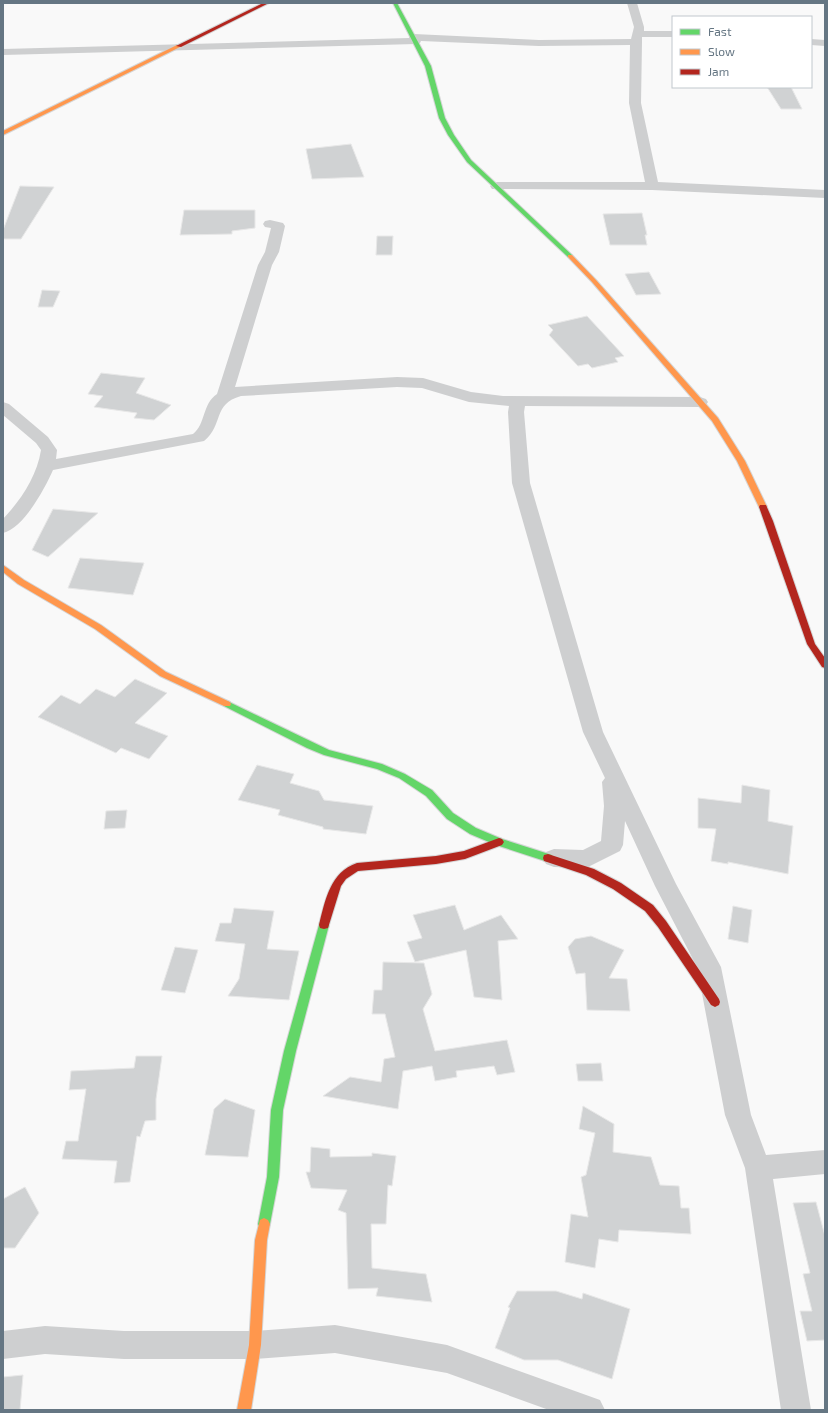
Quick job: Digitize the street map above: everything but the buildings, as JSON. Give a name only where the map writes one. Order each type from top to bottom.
[{"type":"street","points":[[3,133],[266,3]]},
{"type":"street","points":[[395,3],[428,66],[440,113],[451,135],[469,161],[497,186],[594,281],[715,420],[748,474],[770,521],[811,644],[825,665]]},
{"type":"street","points":[[632,3],[638,27],[635,103],[652,186]]},
{"type":"street","points":[[3,52],[175,48],[414,39],[493,39],[539,43],[637,38],[672,34]]},
{"type":"street","points":[[812,42],[825,43]]},
{"type":"street","points":[[497,186],[652,186],[825,194]]},
{"type":"street","points":[[46,466],[115,452],[198,438],[203,433],[215,404],[224,395],[265,265],[272,252],[278,226],[270,224]]},
{"type":"street","points":[[224,395],[240,391],[397,382],[423,383],[469,397],[518,402],[700,402]]},
{"type":"street","points":[[518,402],[516,412],[521,483],[593,732],[666,886],[709,967],[738,1115],[758,1168],[796,1410]]},
{"type":"street","points":[[3,407],[42,440],[49,450],[46,466],[38,482],[24,504],[3,528]]},
{"type":"street","points":[[3,568],[21,582],[98,626],[163,674],[228,704],[310,746],[327,753],[379,766],[402,776],[429,793],[450,816],[464,826],[499,842],[590,872],[617,886],[649,908],[662,924],[715,1002]]},
{"type":"street","points":[[548,858],[586,859],[612,845],[615,806],[612,770]]},
{"type":"street","points":[[244,1410],[255,1345],[261,1240],[273,1177],[276,1110],[290,1051],[334,888],[348,870],[357,867],[436,860],[464,854],[499,842]]},
{"type":"street","points":[[758,1168],[825,1162]]},
{"type":"street","points":[[3,1345],[45,1340],[124,1345],[255,1345],[335,1340],[447,1359],[590,1410]]},
{"type":"traffic: fast","points":[[395,3],[428,66],[442,118],[451,135],[469,161],[570,256]]},
{"type":"traffic: fast","points":[[227,704],[327,753],[379,766],[402,776],[429,793],[450,816],[473,831],[499,842],[548,858]]},
{"type":"traffic: fast","points":[[264,1224],[273,1177],[277,1110],[290,1051],[324,925]]},
{"type":"traffic: slow","points":[[3,133],[179,46]]},
{"type":"traffic: slow","points":[[570,256],[594,281],[715,420],[741,461],[763,507]]},
{"type":"traffic: slow","points":[[3,568],[21,582],[98,627],[163,674],[227,704]]},
{"type":"traffic: slow","points":[[244,1410],[255,1345],[261,1240],[264,1224]]},
{"type":"traffic: jam","points":[[179,46],[267,3]]},
{"type":"traffic: jam","points":[[763,507],[811,644],[825,665]]},
{"type":"traffic: jam","points":[[324,925],[331,899],[338,883],[343,876],[357,867],[436,860],[465,855],[499,842]]},
{"type":"traffic: jam","points":[[548,858],[590,872],[617,886],[649,908],[662,924],[715,1002]]}]
